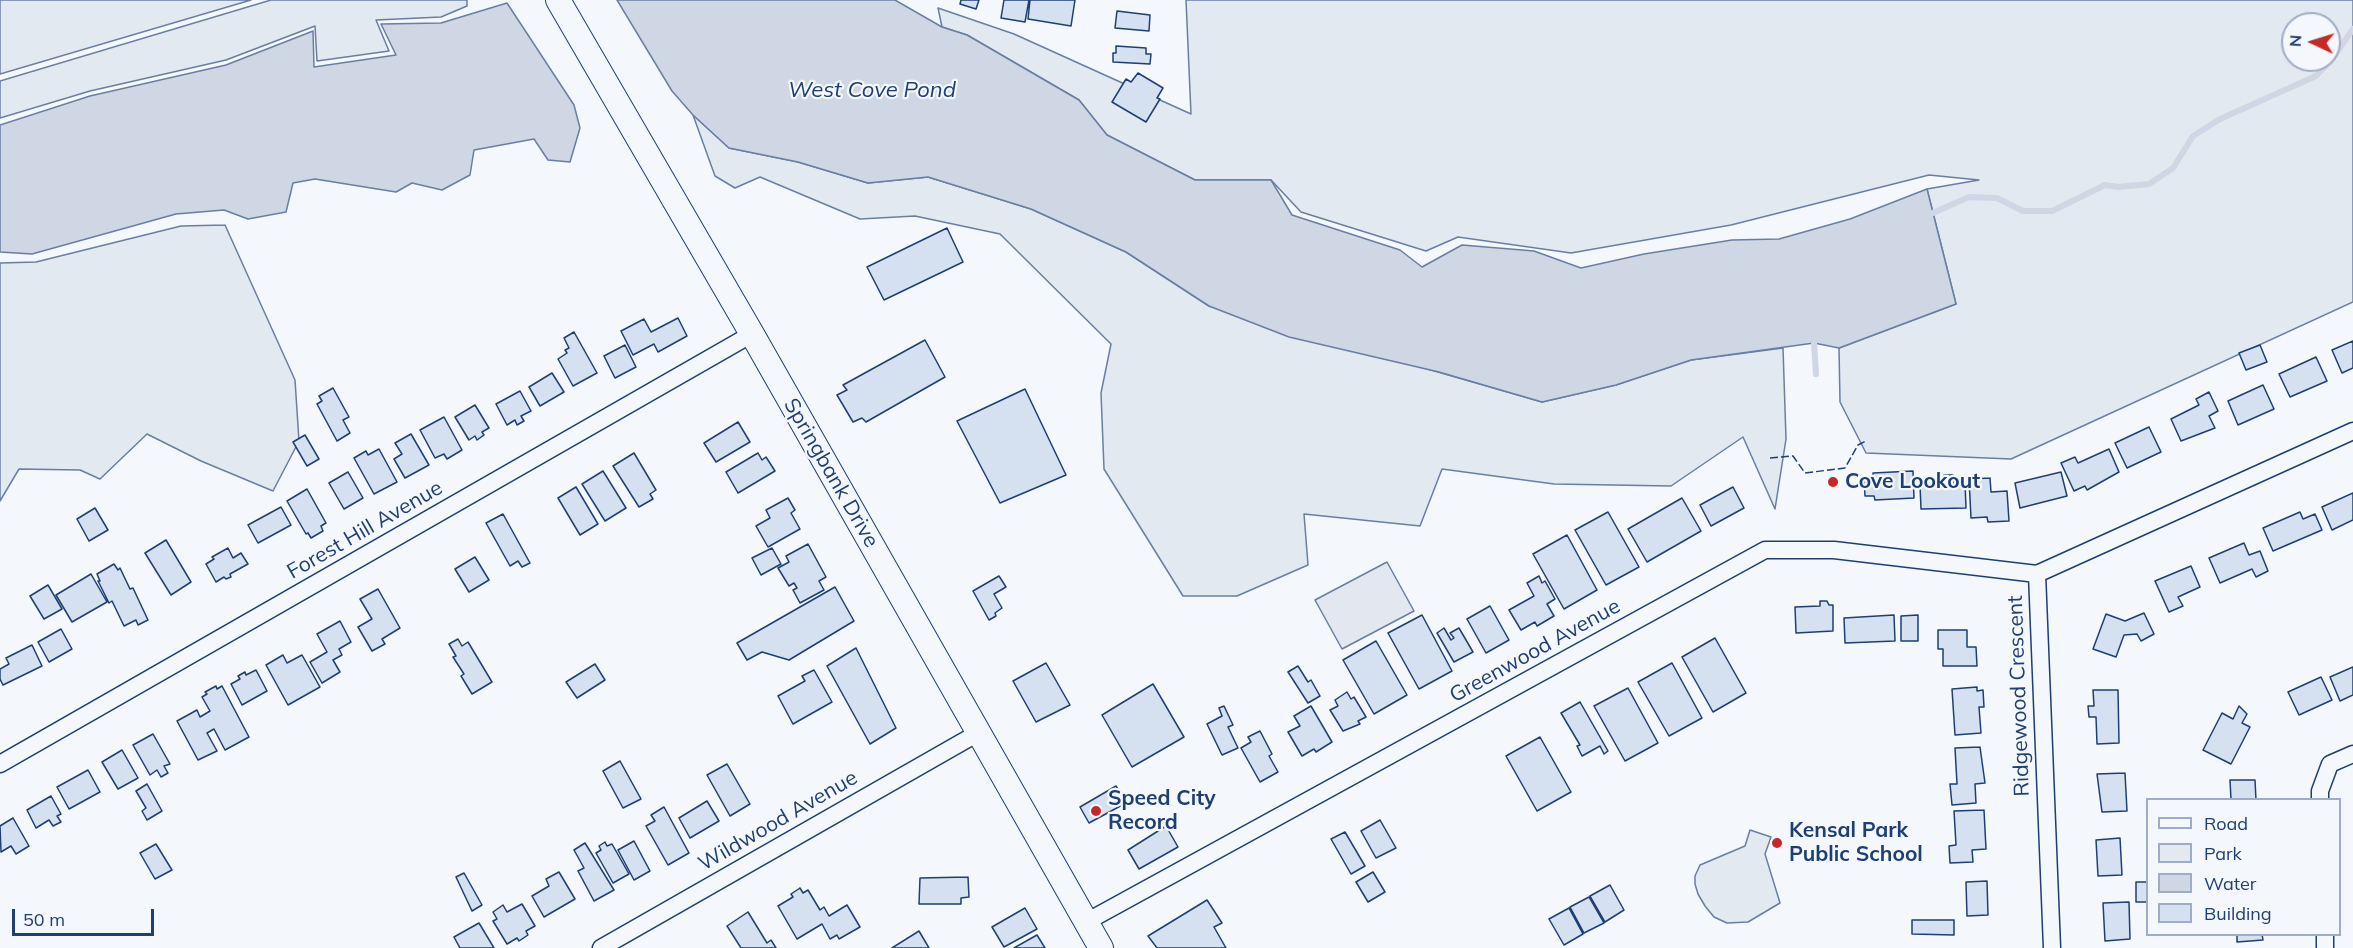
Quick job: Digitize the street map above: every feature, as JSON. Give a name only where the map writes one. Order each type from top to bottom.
[{"type":"main road","name":"Springbank Drive","points":[[558,0],[752,334],[1101,948]]},
{"type":"street","name":"Forest Hill Avenue","points":[[0,764],[752,334]]},
{"type":"street","name":"Ridgewood Crescent","points":[[2052,948],[2037,574],[2353,431]]},
{"type":"street","name":"Greenwood Avenue","points":[[1086,922],[1765,550],[1834,550],[2037,574]]},
{"type":"street","name":"Wildwood Avenue","points":[[601,948],[978,733]]},
{"type":"street","points":[[2320,798],[2320,791],[2330,764],[2353,754]]},
{"type":"green space","points":[[0,0],[251,0],[0,74]]},
{"type":"green space","points":[[271,0],[467,0],[467,6],[441,17],[376,20],[389,51],[317,61],[315,26],[226,60],[90,91],[0,118],[0,81]]},
{"type":"green space","points":[[1186,0],[2353,0],[2353,302],[2011,459],[1866,453],[1840,402],[1839,348],[1956,304],[1927,189],[1979,180],[1929,175],[1731,225],[1571,253],[1458,237],[1426,251],[1301,212],[1271,180],[1195,180],[1107,135],[1079,100],[967,35],[942,27],[938,8],[1014,34],[1191,114]]},
{"type":"green space","points":[[693,115],[729,148],[798,162],[868,183],[928,177],[1031,209],[1126,252],[1209,306],[1542,402],[1616,385],[1691,360],[1783,348],[1786,439],[1775,509],[1743,437],[1671,486],[1554,484],[1442,469],[1420,526],[1304,514],[1308,565],[1237,596],[1183,596],[1104,469],[1101,393],[1111,344],[1000,234],[915,216],[860,219],[760,177],[735,188],[715,176]]},
{"type":"green space","points":[[225,225],[295,380],[299,441],[273,491],[201,461],[147,434],[100,479],[80,470],[19,469],[0,501],[0,263],[36,262],[181,226]]},
{"type":"green space","points":[[1750,830],[1771,837],[1765,854],[1780,903],[1748,922],[1727,923],[1714,917],[1705,906],[1698,894],[1695,876],[1700,865],[1745,846]]},
{"type":"shaded area","points":[[1387,562],[1414,611],[1342,649],[1315,600]]},
{"type":"water","name":"West Cove Pond","points":[[617,0],[895,0],[942,27],[967,35],[1079,100],[1107,135],[1195,180],[1271,180],[1292,215],[1400,250],[1422,267],[1462,245],[1534,251],[1581,268],[1644,254],[1732,240],[1779,239],[1850,219],[1927,189],[1956,304],[1839,348],[1814,343],[1691,360],[1616,385],[1542,402],[1439,372],[1289,337],[1209,306],[1126,252],[1031,209],[928,177],[868,183],[798,162],[729,148],[693,115],[672,91]]},
{"type":"water","points":[[507,3],[574,105],[580,128],[570,162],[548,160],[534,139],[474,150],[470,175],[442,190],[412,183],[396,192],[315,179],[293,183],[286,212],[248,219],[224,210],[176,214],[32,254],[0,252],[0,125],[90,96],[226,65],[313,31],[314,67],[396,55],[381,24],[441,23]]},
{"type":"building","points":[[961,0],[979,0],[976,9],[960,4]]},
{"type":"building","points":[[1004,0],[1029,0],[1025,22],[1001,18]]},
{"type":"building","points":[[1030,0],[1075,0],[1071,26],[1028,19]]},
{"type":"building","points":[[1117,11],[1150,15],[1149,31],[1115,28]]},
{"type":"building","points":[[1116,46],[1146,48],[1146,54],[1151,54],[1150,64],[1113,62]]},
{"type":"building","points":[[1138,73],[1163,88],[1157,98],[1160,99],[1146,122],[1112,102],[1126,79],[1131,82]]},
{"type":"building","points":[[947,228],[963,262],[884,300],[867,267]]},
{"type":"building","points":[[678,318],[687,336],[658,352],[654,344],[633,355],[621,331],[644,319],[651,332]]},
{"type":"building","points":[[574,332],[597,373],[573,386],[558,359],[567,353],[565,350],[569,348],[564,338]]},
{"type":"building","points":[[925,340],[945,377],[866,422],[862,418],[853,422],[837,395],[847,390],[843,385]]},
{"type":"building","points":[[2353,341],[2353,368],[2342,373],[2332,350]]},
{"type":"building","points":[[625,345],[636,367],[615,378],[604,356]]},
{"type":"building","points":[[2260,345],[2267,362],[2246,370],[2239,353]]},
{"type":"building","points":[[2316,357],[2327,381],[2290,397],[2279,374]]},
{"type":"building","points":[[552,373],[564,392],[540,406],[529,387]]},
{"type":"building","points":[[2263,385],[2274,409],[2238,425],[2228,401]]},
{"type":"building","points":[[333,388],[349,417],[343,420],[350,433],[337,441],[317,404],[322,401],[319,396]]},
{"type":"building","points":[[1025,389],[1066,475],[1000,503],[957,421]]},
{"type":"building","points":[[520,391],[531,411],[521,416],[524,421],[517,425],[515,420],[507,425],[496,404]]},
{"type":"building","points":[[2209,392],[2218,411],[2209,416],[2215,428],[2181,441],[2171,419],[2199,405],[2196,399]]},
{"type":"building","points":[[475,405],[489,428],[482,432],[484,435],[477,440],[475,436],[469,440],[455,417]]},
{"type":"building","points":[[444,417],[462,450],[447,459],[444,454],[435,458],[420,430]]},
{"type":"building","points":[[738,422],[750,442],[716,462],[704,443]]},
{"type":"building","points":[[2149,427],[2161,452],[2127,468],[2115,443]]},
{"type":"building","points":[[411,434],[429,465],[405,478],[394,459],[402,454],[395,443]]},
{"type":"building","points":[[305,435],[319,459],[307,466],[293,442]]},
{"type":"building","points":[[379,449],[397,482],[374,494],[354,458],[366,451],[368,455]]},
{"type":"building","points":[[2109,449],[2119,472],[2087,490],[2085,486],[2074,491],[2061,463],[2075,457],[2078,463]]},
{"type":"building","points":[[634,453],[656,490],[650,494],[653,499],[639,507],[613,466]]},
{"type":"building","points":[[758,453],[762,460],[766,457],[775,471],[738,493],[726,472]]},
{"type":"building","points":[[603,471],[626,508],[605,521],[582,484]]},
{"type":"building","points":[[1913,471],[1914,498],[1875,500],[1874,496],[1865,496],[1864,480],[1873,479],[1873,473]]},
{"type":"building","points":[[348,472],[363,498],[344,509],[329,483]]},
{"type":"building","points":[[2061,472],[2067,496],[2020,508],[2015,483]]},
{"type":"building","points":[[1944,475],[1953,475],[1954,483],[1965,483],[1966,508],[1921,509],[1920,485],[1944,485]]},
{"type":"building","points":[[1990,478],[1991,492],[2007,491],[2009,521],[1988,522],[1987,517],[1971,518],[1969,479]]},
{"type":"building","points":[[576,487],[598,524],[580,535],[558,498]]},
{"type":"building","points":[[1733,487],[1744,508],[1711,526],[1700,505]]},
{"type":"building","points":[[307,489],[326,523],[321,526],[323,531],[311,538],[308,533],[306,534],[287,501]]},
{"type":"building","points":[[2353,493],[2353,520],[2332,530],[2322,507]]},
{"type":"building","points":[[788,498],[795,510],[791,513],[800,529],[768,547],[756,526],[770,518],[766,510]]},
{"type":"building","points":[[1682,498],[1701,531],[1647,562],[1628,529]]},
{"type":"building","points":[[281,507],[291,525],[258,543],[248,525]]},
{"type":"building","points":[[95,508],[108,530],[89,541],[77,519]]},
{"type":"building","points":[[1608,512],[1639,567],[1606,585],[1575,530]]},
{"type":"building","points":[[2300,512],[2303,519],[2315,514],[2322,530],[2273,551],[2263,528]]},
{"type":"building","points":[[503,514],[530,563],[522,567],[518,561],[510,566],[486,523]]},
{"type":"building","points":[[1567,535],[1597,590],[1564,609],[1533,554]]},
{"type":"building","points":[[166,540],[191,582],[171,595],[145,553]]},
{"type":"building","points":[[2244,543],[2249,555],[2260,551],[2268,571],[2256,577],[2252,569],[2220,583],[2209,558]]},
{"type":"building","points":[[808,544],[826,577],[819,581],[824,590],[800,603],[793,590],[797,588],[794,583],[789,586],[778,568],[789,562],[786,556]]},
{"type":"building","points":[[228,548],[233,558],[241,553],[248,564],[230,574],[231,577],[226,579],[224,577],[216,582],[206,564],[214,559],[212,557]]},
{"type":"building","points":[[772,548],[781,564],[761,575],[752,558]]},
{"type":"building","points":[[475,557],[489,580],[469,592],[455,569]]},
{"type":"building","points":[[114,564],[118,570],[120,568],[130,589],[133,588],[148,620],[138,625],[136,620],[124,626],[112,601],[109,603],[98,581],[100,581],[97,574]]},
{"type":"building","points":[[2191,566],[2200,587],[2178,597],[2183,606],[2169,612],[2155,581]]},
{"type":"building","points":[[91,574],[107,602],[72,622],[56,595]]},
{"type":"building","points":[[999,576],[1006,587],[994,594],[1002,608],[995,613],[996,616],[989,620],[973,591]]},
{"type":"building","points":[[1539,576],[1542,583],[1545,581],[1555,599],[1547,604],[1554,616],[1537,626],[1535,622],[1521,630],[1509,610],[1534,596],[1527,583]]},
{"type":"building","points":[[48,585],[62,609],[44,619],[30,596]]},
{"type":"building","points":[[835,587],[854,621],[789,660],[762,652],[747,660],[737,643]]},
{"type":"building","points":[[378,589],[400,628],[382,639],[385,644],[372,651],[358,627],[372,619],[360,599]]},
{"type":"building","points":[[1820,601],[1827,601],[1829,605],[1833,605],[1833,631],[1796,633],[1795,607],[1820,606]]},
{"type":"building","points":[[1490,606],[1509,640],[1486,653],[1467,619]]},
{"type":"building","points":[[2144,613],[2154,634],[2141,641],[2137,634],[2124,635],[2116,657],[2093,649],[2106,614],[2125,621]]},
{"type":"building","points":[[1422,615],[1452,671],[1419,689],[1388,633]]},
{"type":"building","points":[[1894,615],[1895,641],[1845,643],[1844,618]]},
{"type":"building","points":[[1918,615],[1918,641],[1901,641],[1901,616]]},
{"type":"building","points":[[340,621],[351,642],[339,649],[342,655],[333,660],[340,672],[322,683],[310,662],[327,652],[317,634]]},
{"type":"building","points":[[1444,628],[1451,640],[1454,638],[1450,633],[1459,628],[1473,652],[1454,662],[1437,633]]},
{"type":"building","points":[[61,629],[72,649],[49,662],[38,642]]},
{"type":"building","points":[[1938,630],[1967,630],[1967,647],[1976,647],[1977,666],[1943,666],[1943,649],[1938,649]]},
{"type":"building","points":[[1715,638],[1746,693],[1713,712],[1682,657]]},
{"type":"building","points":[[458,639],[462,646],[468,642],[492,682],[472,694],[461,676],[464,674],[453,657],[456,656],[449,644]]},
{"type":"building","points":[[1376,641],[1407,695],[1374,714],[1343,660]]},
{"type":"building","points":[[32,645],[42,666],[3,685],[0,679],[0,669],[9,664],[6,658]]},
{"type":"building","points":[[856,648],[896,728],[870,744],[827,666]]},
{"type":"building","points":[[283,655],[287,663],[302,655],[320,687],[288,705],[266,665]]},
{"type":"building","points":[[1046,663],[1070,705],[1036,722],[1013,681]]},
{"type":"building","points":[[1672,663],[1702,718],[1669,736],[1638,682]]},
{"type":"building","points":[[595,664],[605,680],[577,698],[566,682]]},
{"type":"building","points":[[1298,666],[1308,682],[1311,680],[1320,696],[1308,703],[1288,672]]},
{"type":"building","points":[[2353,667],[2353,695],[2340,701],[2330,677]]},
{"type":"building","points":[[256,670],[267,691],[242,705],[231,684],[240,679],[238,676],[245,672],[246,675]]},
{"type":"building","points":[[814,670],[832,702],[793,724],[778,696],[805,681],[802,676]]},
{"type":"building","points":[[2321,677],[2332,700],[2299,715],[2288,692]]},
{"type":"building","points":[[1153,684],[1184,737],[1132,767],[1102,715]]},
{"type":"building","points":[[216,686],[217,689],[222,686],[249,737],[225,750],[214,729],[207,733],[217,751],[198,760],[177,721],[197,710],[200,717],[210,711],[202,697],[207,694],[205,692]]},
{"type":"building","points":[[1977,687],[1977,691],[1983,690],[1984,707],[1979,707],[1981,733],[1955,735],[1952,689]]},
{"type":"building","points":[[1628,688],[1658,743],[1625,761],[1594,706]]},
{"type":"building","points":[[2093,690],[2118,690],[2119,743],[2097,744],[2096,717],[2089,717],[2088,706],[2094,706]]},
{"type":"building","points":[[1347,692],[1351,699],[1354,697],[1366,717],[1358,721],[1360,724],[1343,731],[1330,710],[1338,706],[1335,700]]},
{"type":"building","points":[[1580,702],[1608,751],[1604,754],[1600,746],[1582,756],[1577,746],[1580,745],[1561,713]]},
{"type":"building","points":[[1224,706],[1233,725],[1228,727],[1238,748],[1222,755],[1207,724],[1222,716],[1219,708]]},
{"type":"building","points":[[1311,706],[1332,742],[1316,752],[1314,749],[1302,756],[1288,732],[1300,726],[1294,716]]},
{"type":"building","points":[[2239,706],[2247,714],[2242,723],[2250,727],[2231,764],[2203,750],[2222,713],[2233,719]]},
{"type":"building","points":[[1260,731],[1272,754],[1269,756],[1278,772],[1260,782],[1241,748],[1251,742],[1248,737]]},
{"type":"building","points":[[153,734],[170,764],[164,766],[168,773],[161,777],[157,770],[150,775],[133,745]]},
{"type":"building","points":[[1540,737],[1571,792],[1537,811],[1506,756]]},
{"type":"building","points":[[1980,747],[1985,783],[1975,784],[1976,803],[1952,805],[1950,784],[1957,784],[1955,748]]},
{"type":"building","points":[[122,750],[138,778],[118,789],[102,762]]},
{"type":"building","points":[[620,761],[641,799],[623,808],[603,771]]},
{"type":"building","points":[[727,764],[750,804],[730,816],[707,775]]},
{"type":"building","points":[[88,770],[100,792],[69,809],[57,787]]},
{"type":"building","points":[[2125,773],[2127,811],[2102,812],[2097,774]]},
{"type":"building","points":[[2230,780],[2255,780],[2256,798],[2231,798]]},
{"type":"building","points":[[147,784],[162,811],[147,820],[142,811],[146,808],[136,791]]},
{"type":"building","points":[[1116,786],[1126,803],[1089,823],[1080,807]]},
{"type":"building","points":[[51,796],[61,814],[57,816],[61,822],[53,826],[49,820],[36,828],[27,810]]},
{"type":"building","points":[[707,801],[719,821],[690,838],[679,818]]},
{"type":"building","points":[[664,807],[689,853],[668,865],[646,826],[655,821],[651,815]]},
{"type":"building","points":[[1984,810],[1986,849],[1972,850],[1973,862],[1950,863],[1949,846],[1956,845],[1954,811]]},
{"type":"building","points":[[13,818],[29,846],[16,854],[11,846],[1,852],[0,826]]},
{"type":"building","points":[[1380,820],[1396,848],[1376,858],[1361,831]]},
{"type":"building","points":[[1166,826],[1178,847],[1139,869],[1128,850]]},
{"type":"building","points":[[1345,832],[1365,866],[1351,874],[1331,839]]},
{"type":"building","points":[[2120,838],[2122,875],[2098,876],[2096,840]]},
{"type":"building","points":[[634,841],[650,871],[634,880],[618,850]]},
{"type":"building","points":[[605,842],[607,846],[612,844],[629,874],[613,883],[596,853],[601,850],[599,846]]},
{"type":"building","points":[[585,843],[614,890],[594,901],[578,871],[584,868],[574,850]]},
{"type":"building","points":[[156,844],[172,870],[155,879],[140,853]]},
{"type":"building","points":[[559,872],[575,899],[544,917],[532,896],[549,886],[546,879]]},
{"type":"building","points":[[1373,872],[1385,892],[1368,902],[1356,882]]},
{"type":"building","points":[[464,873],[482,905],[472,911],[456,877]]},
{"type":"building","points":[[968,877],[969,897],[961,898],[961,904],[919,904],[920,878]]},
{"type":"building","points":[[1987,881],[1988,915],[1967,916],[1966,882]]},
{"type":"building","points":[[2136,882],[2146,882],[2146,902],[2136,902]]},
{"type":"building","points":[[1610,885],[1624,910],[1605,922],[1590,896]]},
{"type":"building","points":[[800,888],[803,893],[808,890],[820,910],[824,907],[829,916],[847,905],[860,927],[839,939],[837,935],[830,939],[822,924],[797,939],[778,906],[793,897],[791,894]]},
{"type":"building","points":[[1589,897],[1604,923],[1584,933],[1570,907]]},
{"type":"building","points":[[1207,900],[1222,923],[1214,927],[1226,948],[1157,948],[1148,936]]},
{"type":"building","points":[[2129,902],[2130,939],[2105,941],[2103,903]]},
{"type":"building","points":[[522,904],[535,926],[526,931],[528,935],[519,941],[517,938],[507,944],[493,921],[497,919],[493,912],[503,905],[507,912]]},
{"type":"building","points":[[1025,908],[1037,929],[1004,947],[992,927]]},
{"type":"building","points":[[1569,908],[1583,934],[1564,945],[1549,919]]},
{"type":"building","points":[[748,912],[767,943],[771,940],[776,948],[741,948],[727,926]]},
{"type":"building","points":[[1912,920],[1954,920],[1954,935],[1912,934]]},
{"type":"building","points":[[479,923],[494,948],[460,948],[454,937]]},
{"type":"building","points":[[919,931],[929,948],[892,948]]},
{"type":"building","points":[[1037,935],[1045,948],[1014,948]]},
{"type":"building","points":[[2237,936],[2262,936],[2263,940],[2237,942]]},
{"type":"waterway","points":[[1926,216],[1969,197],[1997,198],[2023,211],[2052,211],[2105,185],[2118,187],[2149,184],[2173,168],[2193,136],[2220,119],[2316,76],[2332,59],[2353,29]]},
{"type":"waterway","points":[[1814,343],[1816,374]]},
{"type":"fence","points":[[1770,458],[1793,456],[1805,473],[1845,468],[1858,445],[1866,441]]},
{"type":"place","name":"Cove Lookout","points":[[1833,482]]},
{"type":"place","name":"Speed City Record","points":[[1096,811]]},
{"type":"place","name":"Kensal Park Public School","points":[[1777,843]]}]
